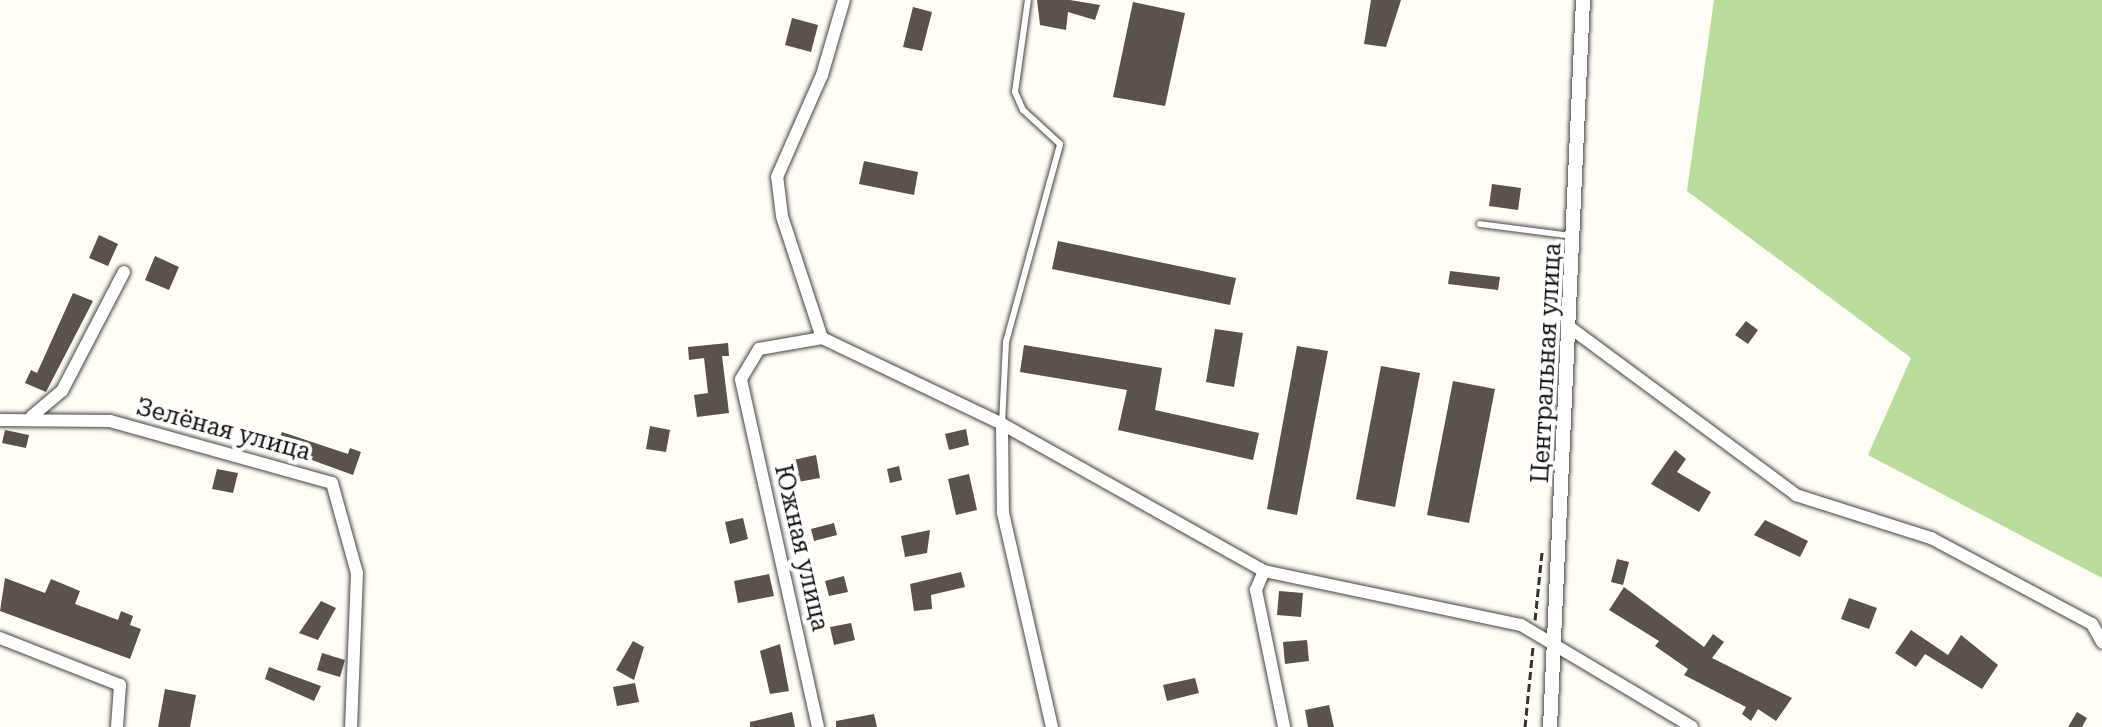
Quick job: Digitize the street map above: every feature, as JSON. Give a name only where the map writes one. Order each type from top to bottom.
[{"type":"street","points":[[844,0],[822,75],[777,177],[782,216],[822,338],[842,341],[1002,424],[1264,571],[1521,625],[1555,639],[1692,727]]},
{"type":"street","name":"Центральная улица","points":[[1550,727],[1572,329],[1583,0]]},
{"type":"street","points":[[32,416],[62,391],[124,272]]},
{"type":"street","points":[[1572,329],[1796,495],[1931,538],[2092,624],[2102,642]]},
{"type":"street","name":"Южная улица","points":[[818,727],[741,379],[759,349],[822,338]]},
{"type":"street","name":"Зелёная улица","points":[[0,420],[32,416],[110,421],[332,483],[357,573],[351,727]]},
{"type":"street","points":[[1002,424],[1003,513],[1052,727]]},
{"type":"street","points":[[1264,571],[1256,590],[1284,727]]},
{"type":"street","points":[[0,638],[120,685],[117,727]]},
{"type":"lane","points":[[1002,424],[1006,342],[1060,144],[1023,110],[1015,92],[1028,0]]},
{"type":"lane","points":[[1480,224],[1575,236]]},
{"type":"green space","points":[[1714,0],[2102,0],[2102,578],[1868,455],[1911,358],[1687,191]]},
{"type":"building","points":[[1037,0],[1070,0],[1100,5],[1095,20],[1068,12],[1066,30],[1040,25]]},
{"type":"building","points":[[1371,0],[1401,0],[1386,47],[1364,44]]},
{"type":"building","points":[[1133,2],[1185,13],[1165,106],[1113,97]]},
{"type":"building","points":[[913,7],[932,12],[922,51],[903,47]]},
{"type":"building","points":[[792,18],[818,25],[811,52],[785,45]]},
{"type":"building","points":[[864,161],[918,172],[914,195],[859,184]]},
{"type":"building","points":[[1492,184],[1521,188],[1518,210],[1489,206]]},
{"type":"building","points":[[99,235],[118,244],[108,266],[89,258]]},
{"type":"building","points":[[1058,241],[1236,278],[1230,305],[1052,269]]},
{"type":"building","points":[[155,256],[179,267],[169,290],[145,280]]},
{"type":"building","points":[[1450,271],[1500,277],[1498,290],[1448,284]]},
{"type":"building","points":[[73,293],[93,301],[46,392],[25,383],[31,370],[37,373]]},
{"type":"building","points":[[1746,321],[1758,330],[1748,344],[1735,335]]},
{"type":"building","points":[[1215,329],[1243,333],[1234,387],[1206,382]]},
{"type":"building","points":[[728,343],[729,356],[722,356],[729,413],[697,417],[694,395],[708,393],[704,358],[689,360],[688,347]]},
{"type":"building","points":[[1024,345],[1162,368],[1155,410],[1259,433],[1253,460],[1118,430],[1127,390],[1020,372]]},
{"type":"building","points":[[1297,346],[1328,351],[1297,515],[1267,509]]},
{"type":"building","points":[[1381,366],[1420,373],[1395,507],[1356,499]]},
{"type":"building","points":[[1453,381],[1495,389],[1469,523],[1427,515]]},
{"type":"building","points":[[650,426],[670,430],[666,452],[646,449]]},
{"type":"building","points":[[966,429],[969,445],[949,450],[945,434]]},
{"type":"building","points":[[5,430],[29,435],[26,448],[2,443]]},
{"type":"building","points":[[282,432],[348,454],[350,448],[361,452],[353,475],[276,447]]},
{"type":"building","points":[[1675,450],[1686,459],[1677,472],[1711,492],[1699,512],[1651,484]]},
{"type":"building","points":[[816,455],[820,478],[798,482],[793,460]]},
{"type":"building","points":[[899,466],[902,480],[890,483],[887,469]]},
{"type":"building","points":[[217,469],[238,473],[233,493],[212,489]]},
{"type":"building","points":[[969,474],[977,510],[956,515],[948,479]]},
{"type":"building","points":[[743,518],[748,539],[730,544],[725,522]]},
{"type":"building","points":[[1765,520],[1808,541],[1800,557],[1754,535]]},
{"type":"building","points":[[834,523],[837,535],[814,541],[811,529]]},
{"type":"building","points":[[930,530],[927,553],[905,557],[901,536]]},
{"type":"building","points":[[1617,559],[1629,562],[1623,585],[1611,582]]},
{"type":"building","points":[[961,572],[965,587],[931,595],[932,609],[914,611],[910,584]]},
{"type":"building","points":[[769,574],[774,596],[738,603],[734,581]]},
{"type":"building","points":[[844,576],[848,592],[829,596],[825,581]]},
{"type":"building","points":[[5,578],[45,593],[51,579],[80,591],[75,604],[118,620],[121,611],[133,616],[130,625],[141,629],[130,659],[0,611]]},
{"type":"building","points":[[1624,587],[1704,647],[1713,634],[1724,642],[1712,658],[1792,698],[1776,721],[1758,709],[1751,721],[1742,714],[1746,707],[1684,675],[1688,669],[1655,646],[1659,641],[1609,610]]},
{"type":"building","points":[[1279,591],[1303,593],[1301,617],[1277,615]]},
{"type":"building","points":[[1849,598],[1877,608],[1869,629],[1841,619]]},
{"type":"building","points":[[321,601],[336,608],[318,640],[299,633]]},
{"type":"building","points":[[851,623],[855,640],[834,645],[830,627]]},
{"type":"building","points":[[1911,630],[1948,655],[1961,635],[1998,665],[1982,689],[1925,654],[1916,667],[1895,653]]},
{"type":"building","points":[[1307,640],[1309,661],[1285,664],[1283,642]]},
{"type":"building","points":[[633,641],[644,647],[634,680],[616,670]]},
{"type":"building","points":[[780,644],[789,691],[770,694],[760,651]]},
{"type":"building","points":[[322,653],[345,660],[340,677],[317,670]]},
{"type":"building","points":[[269,667],[321,686],[314,701],[265,679]]},
{"type":"building","points":[[1195,678],[1199,693],[1167,701],[1163,685]]},
{"type":"building","points":[[635,683],[639,702],[617,706],[613,687]]},
{"type":"building","points":[[165,689],[196,695],[190,727],[158,727]]},
{"type":"building","points":[[1329,705],[1334,727],[1308,727],[1305,710]]},
{"type":"building","points":[[792,712],[795,727],[750,727],[750,722]]},
{"type":"building","points":[[2077,712],[2087,718],[2082,727],[2068,727]]},
{"type":"building","points":[[874,714],[877,727],[836,727],[836,721]]}]
